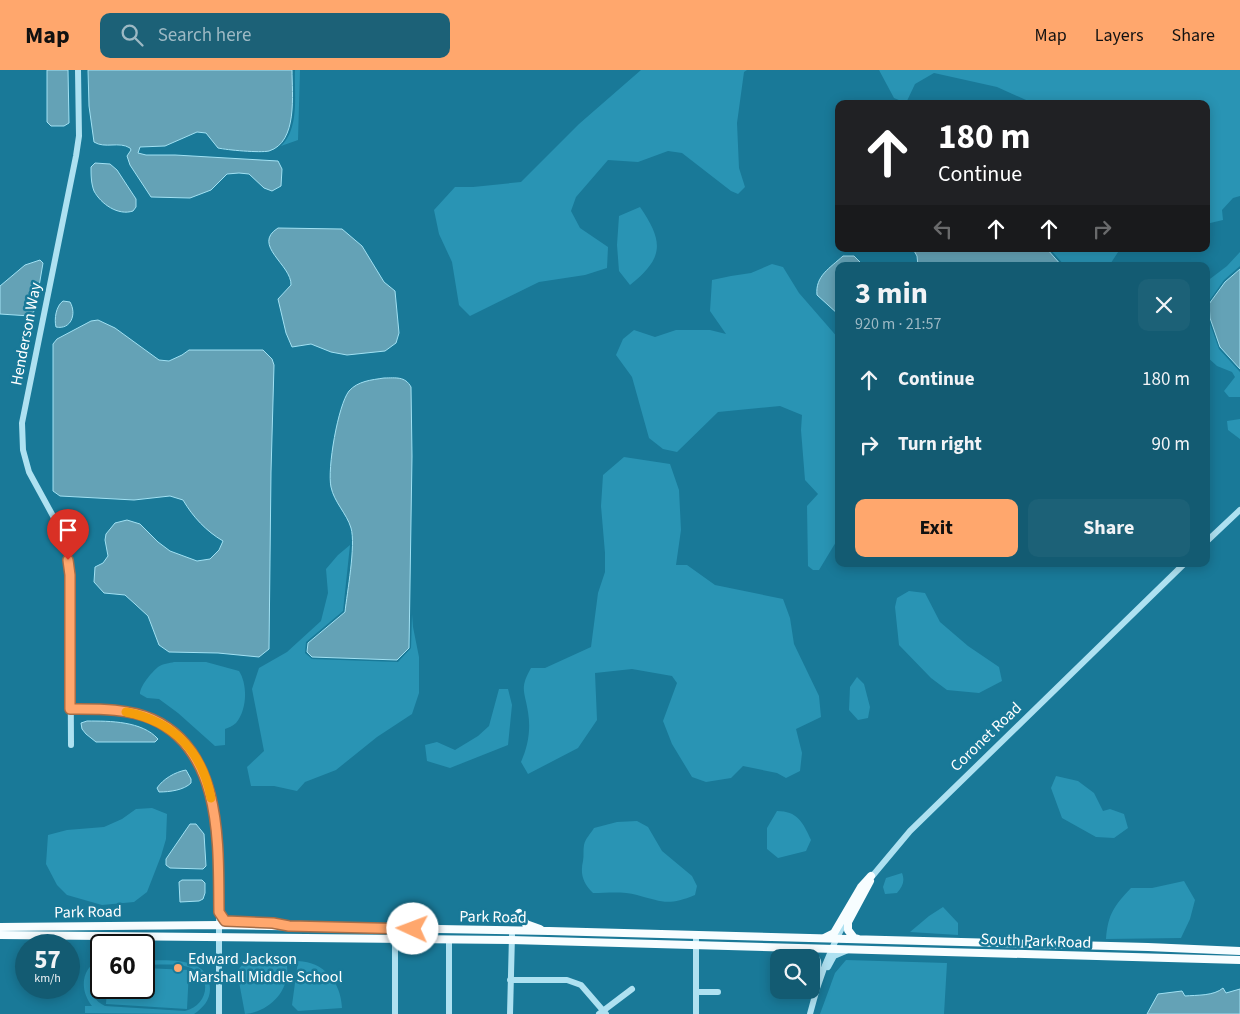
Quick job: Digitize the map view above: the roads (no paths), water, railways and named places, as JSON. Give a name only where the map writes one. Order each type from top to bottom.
[{"type":"main road","points":[[822,939],[834,934],[861,887],[873,875]]},
{"type":"main road","points":[[860,940],[848,930],[848,922],[873,875]]},
{"type":"main road","points":[[219,912],[225,921],[273,923],[289,926]]},
{"type":"main road","points":[[519,914],[526,924],[549,931]]},
{"type":"main road","points":[[148,934],[151,932],[206,932],[219,925]]},
{"type":"main road","points":[[219,936],[226,931],[233,930],[270,929],[289,926]]},
{"type":"main road","name":"Park Road","points":[[0,927],[289,926],[549,931],[835,940]]},
{"type":"main road","points":[[395,938],[400,934],[407,933],[454,933],[466,930]]},
{"type":"main road","points":[[511,940],[516,936],[522,935],[570,935],[580,932]]},
{"type":"main road","name":"Park Road","points":[[0,935],[90,936]]},
{"type":"main road","name":"Park Road","points":[[155,936],[511,940],[831,949]]},
{"type":"main road","points":[[696,945],[700,940],[750,940],[760,938]]},
{"type":"main road","points":[[750,946],[817,945],[835,940]]},
{"type":"main road","name":"South Park Road","points":[[835,940],[1148,947],[1240,951]]},
{"type":"main road","points":[[831,949],[848,944],[899,944],[911,941]]},
{"type":"main road","name":"South Park Road","points":[[831,949],[1240,960]]},
{"type":"street","name":"Henderson Way","points":[[70,745],[70,575],[66,546],[53,516],[29,472],[22,450],[22,423],[76,156],[79,136],[78,70]]},
{"type":"street","points":[[1210,538],[1240,510]]},
{"type":"street","name":"Coronet Road","points":[[820,980],[835,940],[873,875],[892,851],[920,820],[1181,567]]},
{"type":"street","points":[[70,709],[99,709],[127,712],[152,719],[169,729],[184,742],[195,755],[202,768],[210,791],[216,827],[220,1014]]},
{"type":"street","points":[[396,928],[396,1014]]},
{"type":"street","points":[[510,1014],[512,931]]},
{"type":"street","points":[[696,936],[696,1014]]},
{"type":"street","points":[[449,939],[449,1014]]},
{"type":"street","points":[[820,985],[834,956],[852,949]]},
{"type":"street","points":[[510,980],[567,980],[581,985],[603,1013],[632,989]]},
{"type":"street","points":[[696,992],[718,992]]},
{"type":"street","points":[[810,1014],[814,999]]},
{"type":"place","name":"Edward Jackson Marshall Middle School","points":[[178,968]]}]
